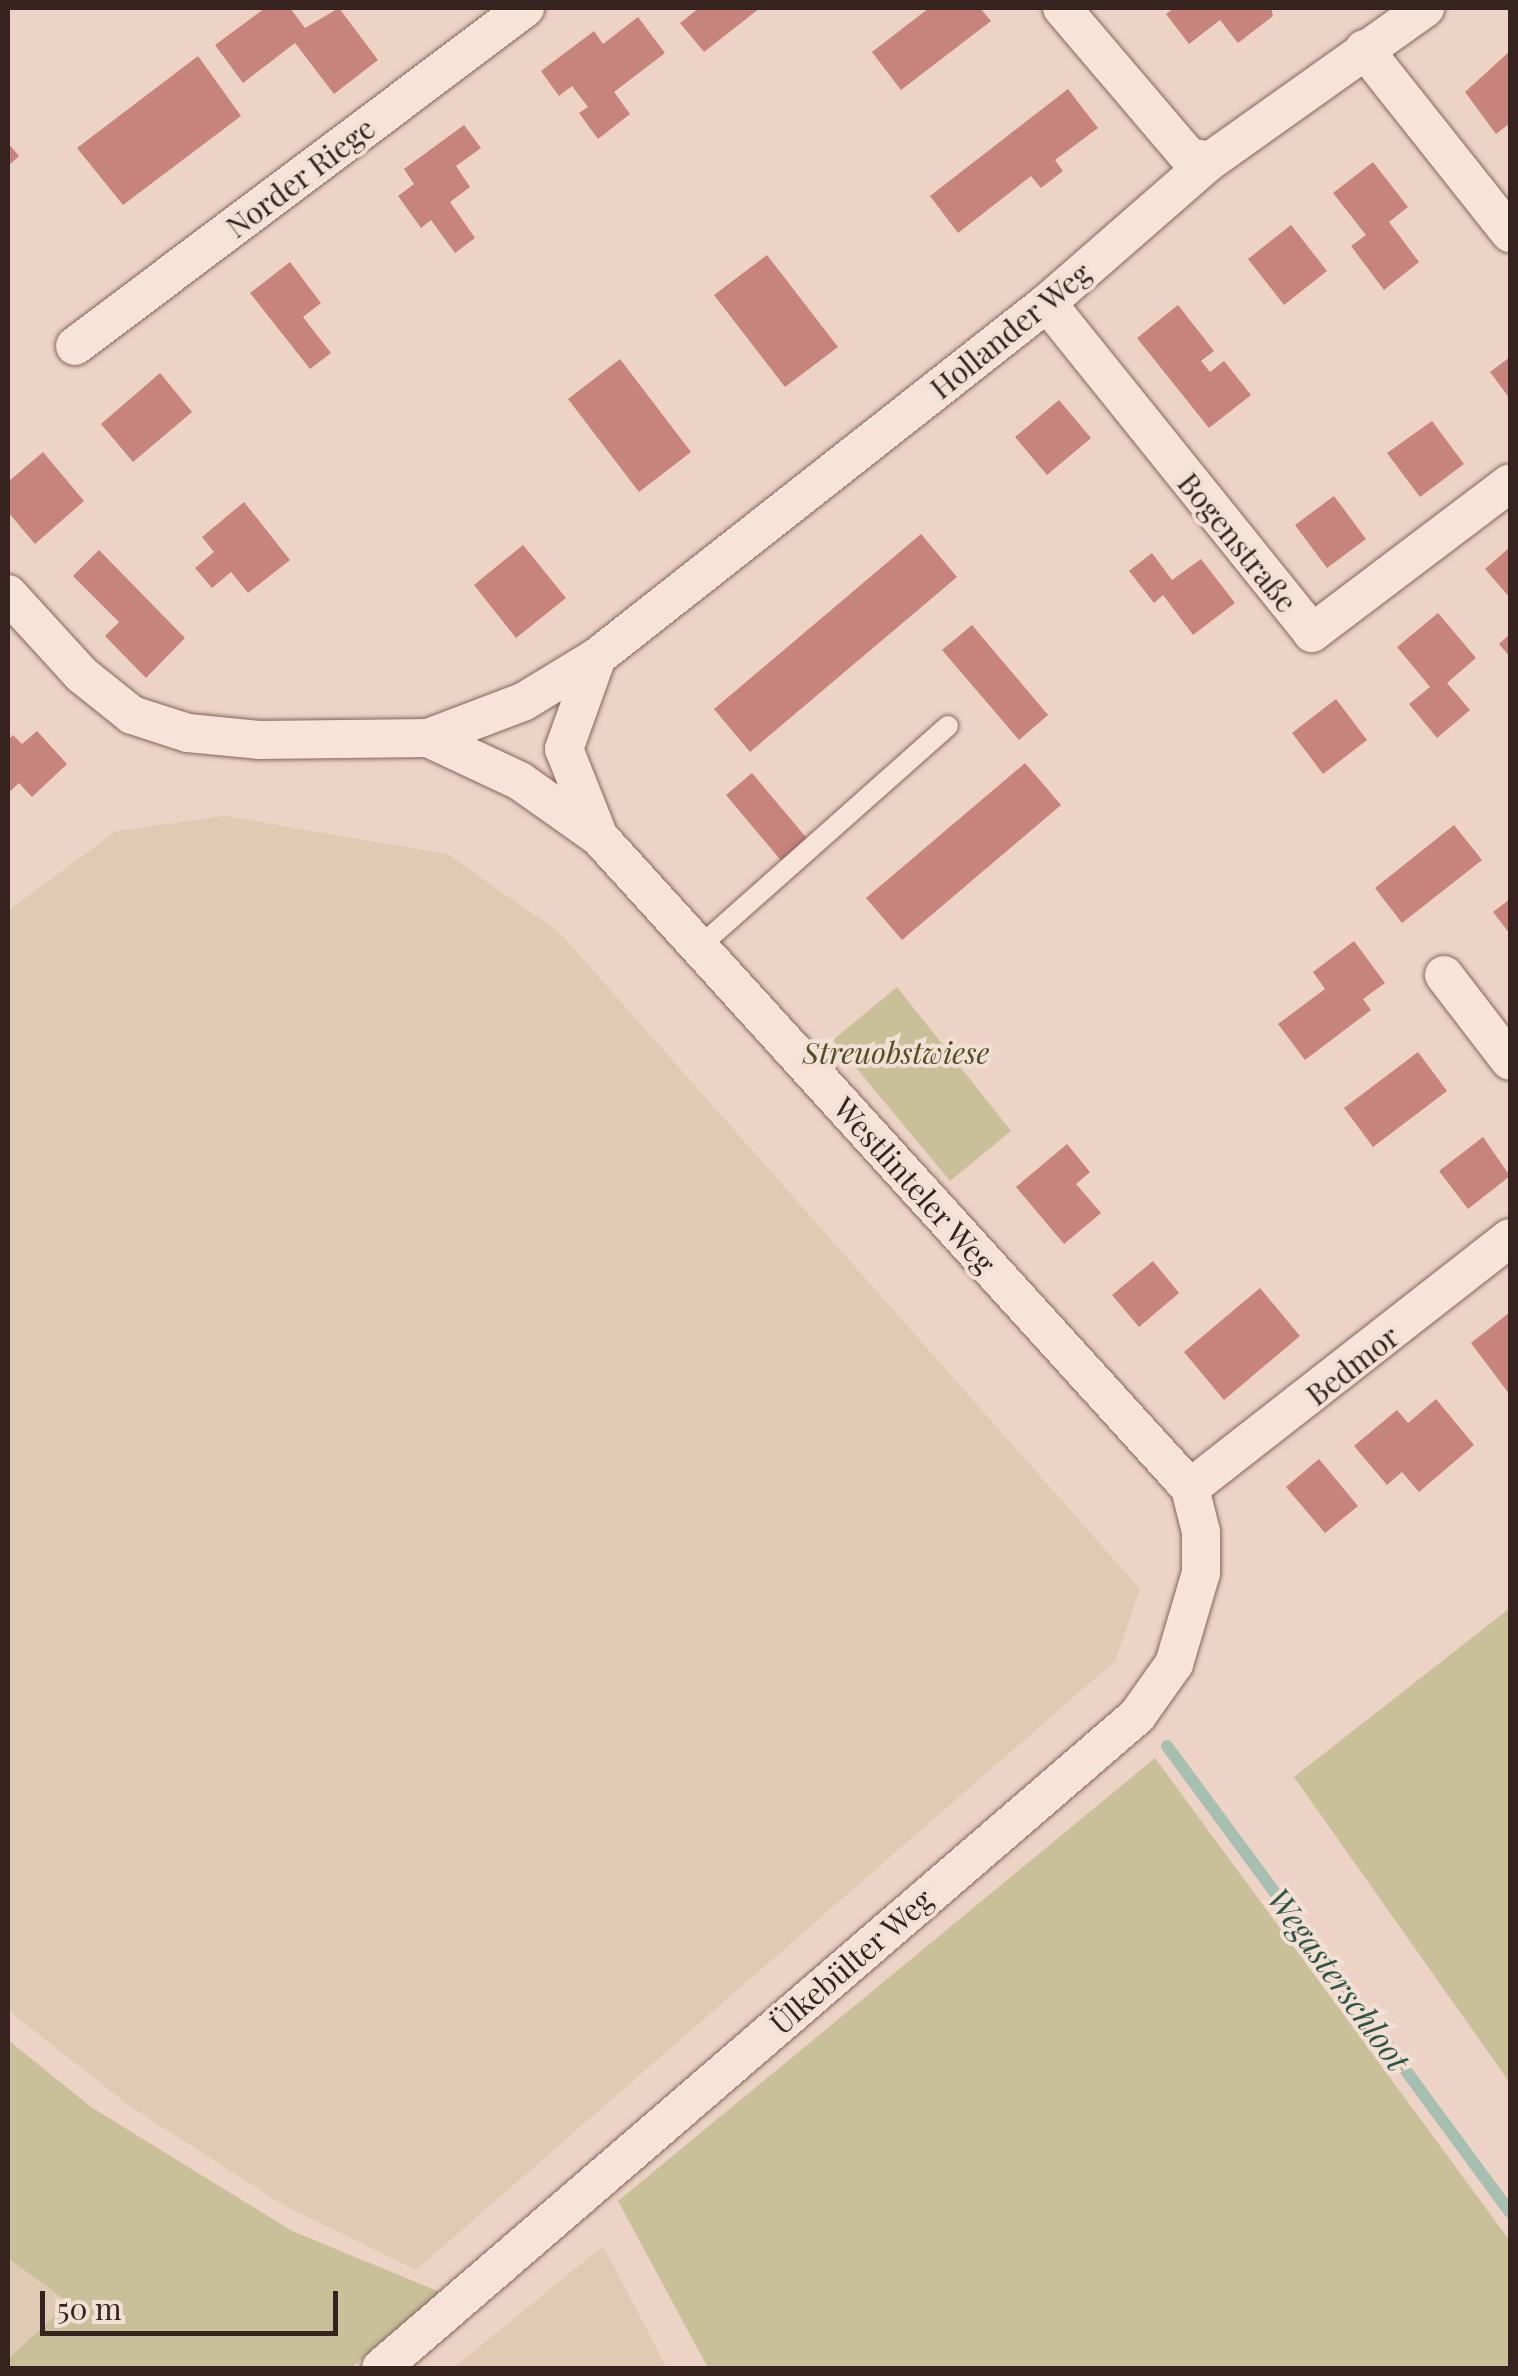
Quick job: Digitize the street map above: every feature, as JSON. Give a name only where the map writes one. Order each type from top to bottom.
[{"type":"street","name":"Norder Riege","points":[[75,346],[525,8]]},
{"type":"street","points":[[1062,8],[1189,157],[1210,161]]},
{"type":"street","name":"Hollander Weg","points":[[597,658],[1046,303],[1210,161],[1425,8]]},
{"type":"street","points":[[1364,49],[1510,233]]},
{"type":"street","name":"Bogenstraße","points":[[1046,303],[1312,633],[1510,483]]},
{"type":"street","name":"Westlinteler Weg","points":[[8,594],[82,674],[132,715],[188,733],[259,740],[428,738],[523,702],[597,658]]},
{"type":"street","name":"Westlinteler Weg","points":[[597,658],[564,748],[598,838]]},
{"type":"street","name":"Westlinteler Weg","points":[[428,738],[520,781],[598,838],[1190,1488]]},
{"type":"street","points":[[1444,975],[1510,1060]]},
{"type":"street","name":"Bedmor","points":[[1190,1488],[1510,1238]]},
{"type":"street","name":"Ülkebülter Weg","points":[[381,2368],[1137,1716],[1174,1664],[1194,1613],[1201,1532],[1190,1488]]},
{"type":"lane","points":[[699,947],[948,726]]},
{"type":"shaded area","points":[[225,816],[447,854],[559,932],[1140,1589],[1115,1661],[416,2270],[285,2206],[131,2107],[8,2010],[8,911],[116,831]]},
{"type":"shaded area","points":[[603,2246],[667,2368],[453,2368]]},
{"type":"shaded area","points":[[8,2258],[70,2303],[8,2359]]},
{"type":"green space","name":"Streuobstwiese","points":[[897,987],[1011,1131],[950,1181],[833,1040]]},
{"type":"green space","points":[[1510,1608],[1510,2083],[1294,1777]]},
{"type":"green space","points":[[1155,1758],[1510,2241],[1510,2368],[708,2368],[618,2201]]},
{"type":"green space","points":[[8,2040],[91,2107],[292,2231],[440,2292],[351,2368],[8,2368],[8,2359],[69,2303],[8,2258]]},
{"type":"building","points":[[265,8],[290,8],[305,28],[339,8],[378,60],[334,94],[295,43],[243,83],[215,45]]},
{"type":"building","points":[[699,8],[760,8],[704,52],[680,23]]},
{"type":"building","points":[[929,8],[980,8],[991,21],[901,90],[872,52]]},
{"type":"building","points":[[1174,8],[1271,8],[1273,16],[1238,43],[1220,20],[1189,44],[1166,14]]},
{"type":"building","points":[[638,17],[665,53],[614,92],[630,114],[598,139],[579,113],[588,107],[572,86],[559,96],[541,71],[594,31],[603,44]]},
{"type":"building","points":[[1510,51],[1510,123],[1496,134],[1465,92]]},
{"type":"building","points":[[198,56],[241,116],[123,205],[77,148]]},
{"type":"building","points":[[1068,89],[1098,128],[1055,160],[1063,171],[1041,188],[1031,176],[958,233],[930,196]]},
{"type":"building","points":[[464,125],[481,148],[456,166],[470,187],[450,202],[475,238],[455,253],[431,220],[421,228],[398,196],[414,184],[404,169]]},
{"type":"building","points":[[8,143],[19,156],[8,166]]},
{"type":"building","points":[[1373,162],[1408,207],[1389,222],[1419,262],[1384,290],[1351,246],[1366,235],[1333,193]]},
{"type":"building","points":[[1291,225],[1327,271],[1284,305],[1248,259]]},
{"type":"building","points":[[767,255],[838,347],[785,387],[714,295]]},
{"type":"building","points":[[290,262],[321,303],[303,317],[331,353],[310,369],[250,293]]},
{"type":"building","points":[[1178,305],[1214,351],[1201,361],[1210,372],[1224,361],[1251,395],[1209,428],[1137,338]]},
{"type":"building","points":[[1510,357],[1510,399],[1490,372]]},
{"type":"building","points":[[620,359],[691,452],[639,492],[568,399]]},
{"type":"building","points":[[160,373],[192,412],[133,462],[101,424]]},
{"type":"building","points":[[1059,400],[1091,438],[1047,475],[1015,437]]},
{"type":"building","points":[[1432,421],[1464,464],[1420,497],[1387,453]]},
{"type":"building","points":[[43,452],[84,501],[35,544],[8,512],[8,482]]},
{"type":"building","points":[[1334,496],[1366,539],[1327,568],[1295,525]]},
{"type":"building","points":[[244,502],[290,560],[248,593],[231,572],[212,588],[195,568],[214,552],[202,537]]},
{"type":"building","points":[[921,534],[957,577],[750,752],[714,709]]},
{"type":"building","points":[[523,545],[566,598],[516,638],[474,585]]},
{"type":"building","points":[[1510,547],[1510,598],[1485,569]]},
{"type":"building","points":[[99,550],[185,638],[146,678],[105,636],[119,622],[73,576]]},
{"type":"building","points":[[1152,553],[1172,580],[1201,559],[1235,603],[1193,635],[1163,595],[1154,603],[1129,571]]},
{"type":"building","points":[[1438,613],[1476,658],[1447,683],[1470,710],[1437,738],[1409,704],[1430,687],[1397,647]]},
{"type":"building","points":[[972,625],[1048,715],[1019,740],[942,650]]},
{"type":"building","points":[[1510,634],[1510,657],[1499,644]]},
{"type":"building","points":[[1336,699],[1367,740],[1323,774],[1292,733]]},
{"type":"building","points":[[37,731],[67,764],[32,797],[19,783],[8,793],[8,740],[13,735],[22,744]]},
{"type":"building","points":[[1025,763],[1061,805],[902,940],[866,898]]},
{"type":"building","points":[[752,773],[810,842],[784,864],[726,795]]},
{"type":"building","points":[[1454,825],[1482,860],[1402,923],[1375,888]]},
{"type":"building","points":[[1510,899],[1510,934],[1493,912]]},
{"type":"building","points":[[1354,941],[1385,983],[1363,999],[1371,1010],[1305,1060],[1278,1024],[1325,989],[1313,972]]},
{"type":"building","points":[[1418,1052],[1447,1091],[1373,1147],[1344,1108]]},
{"type":"building","points":[[1483,1137],[1510,1176],[1468,1209],[1439,1171]]},
{"type":"building","points":[[1067,1144],[1090,1172],[1076,1184],[1101,1213],[1064,1244],[1016,1187]]},
{"type":"building","points":[[1153,1261],[1179,1293],[1139,1327],[1112,1295]]},
{"type":"building","points":[[1260,1288],[1300,1336],[1224,1400],[1184,1352]]},
{"type":"building","points":[[1510,1312],[1510,1395],[1471,1343]]},
{"type":"building","points":[[1436,1399],[1474,1445],[1419,1492],[1402,1472],[1387,1485],[1354,1446],[1397,1410],[1408,1423]]},
{"type":"building","points":[[1319,1459],[1358,1506],[1325,1533],[1286,1487]]},
{"type":"waterway","name":"Wegasterschloot","points":[[1167,1746],[1510,2212]]}]
